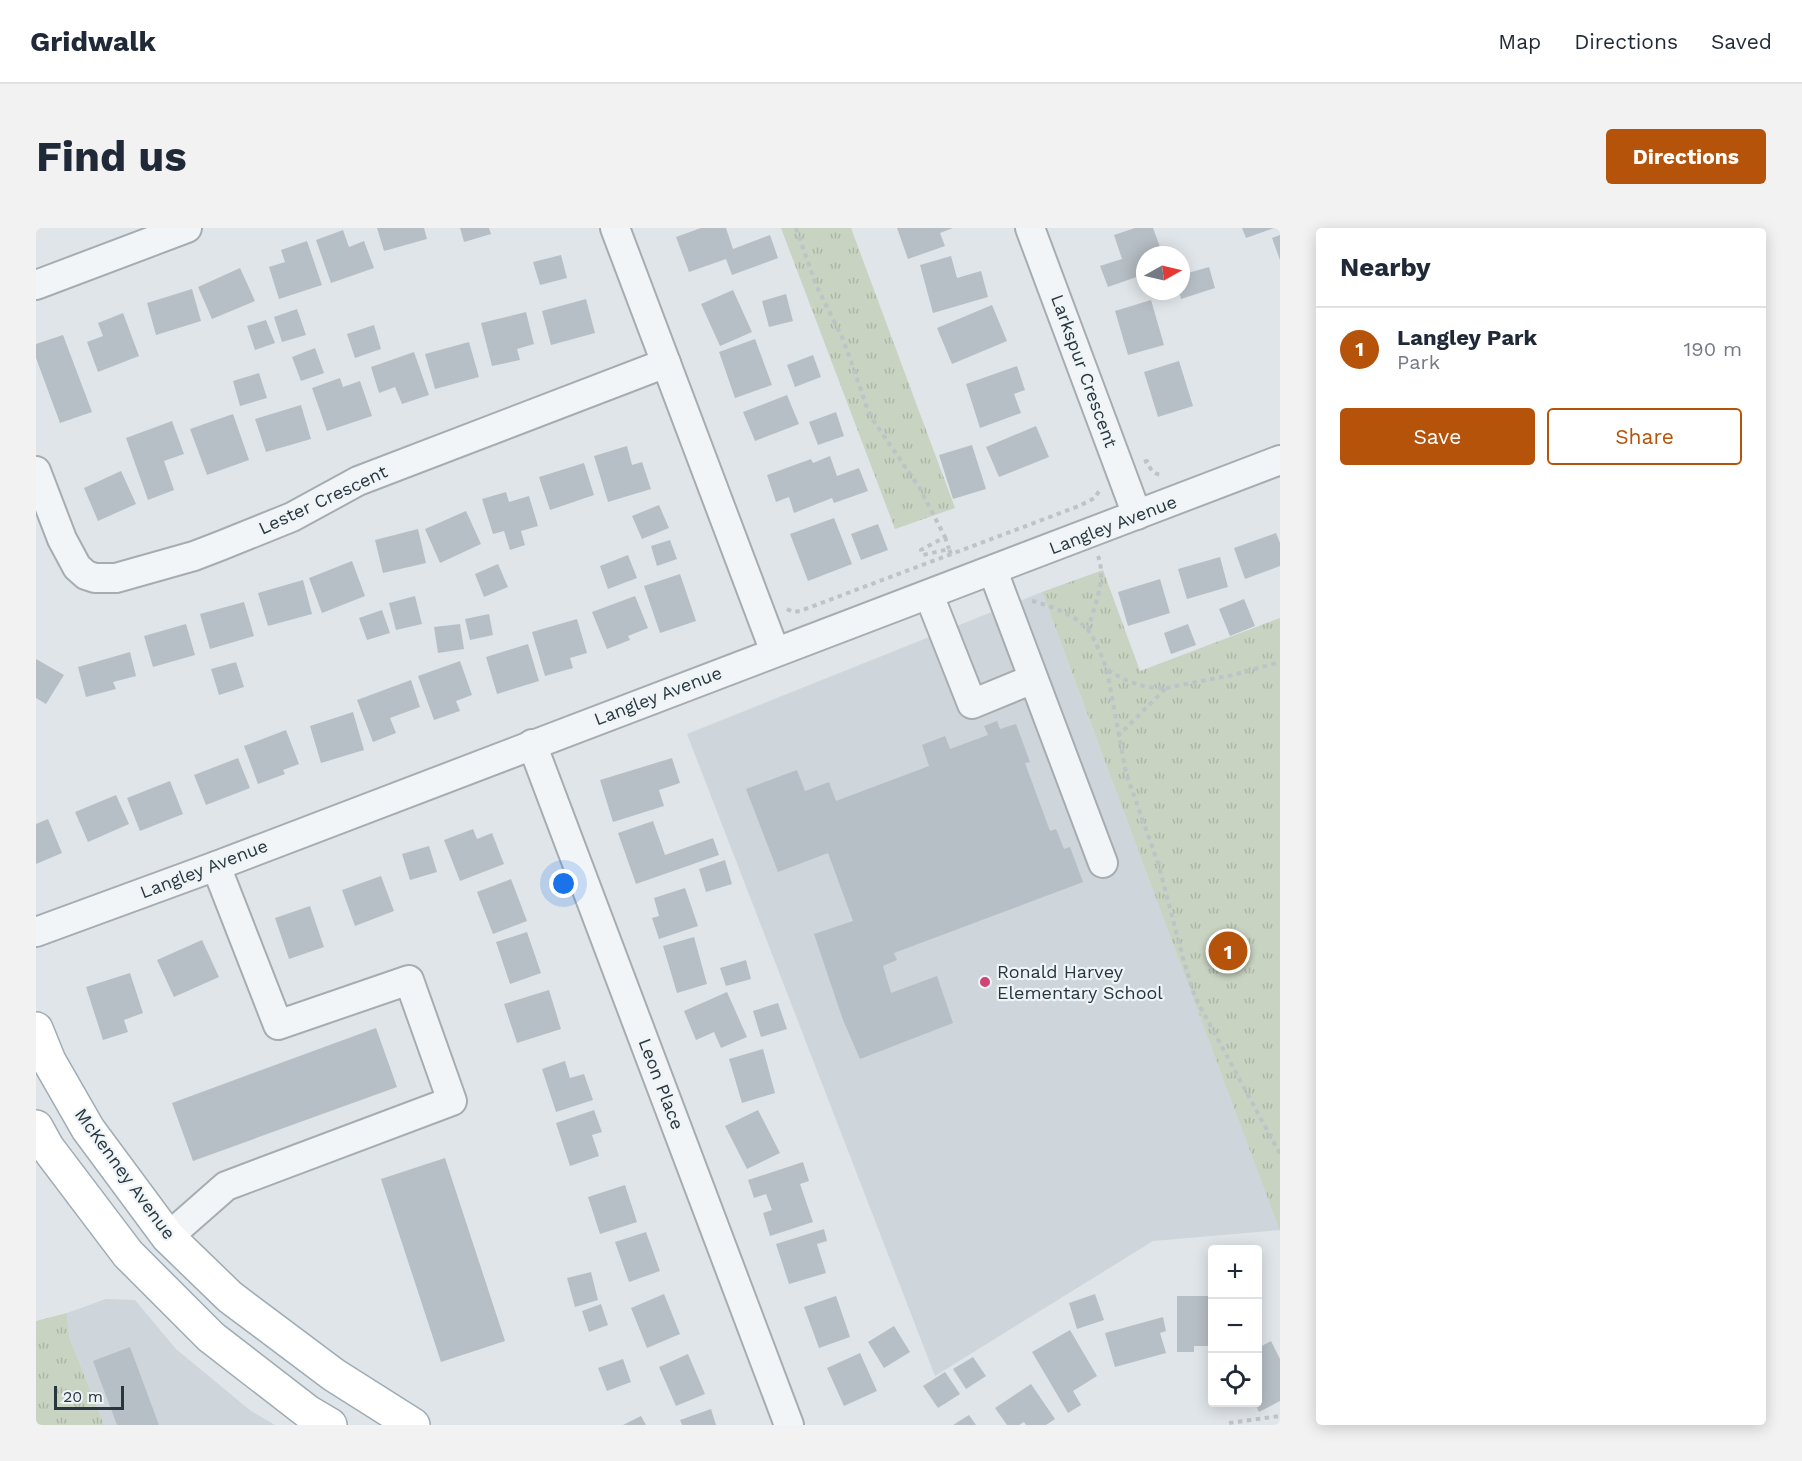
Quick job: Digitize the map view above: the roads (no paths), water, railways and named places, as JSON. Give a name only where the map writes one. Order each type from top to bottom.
[{"type":"main road","name":"McKenney Avenue","points":[[36,1029],[49,1061],[88,1129],[168,1237],[230,1297],[334,1375],[413,1425]]},
{"type":"main road","points":[[36,1127],[47,1147],[128,1254],[212,1337],[308,1412],[330,1425]]},
{"type":"street","points":[[36,285],[187,228]]},
{"type":"street","points":[[615,228],[775,652]]},
{"type":"street","name":"Larkspur Crescent","points":[[1030,228],[1137,515]]},
{"type":"street","name":"Lester Crescent","points":[[36,471],[62,539],[77,567],[86,575],[95,578],[116,578],[194,556],[220,546],[292,517],[358,481],[666,363]]},
{"type":"street","name":"Langley Avenue","points":[[36,932],[216,866],[1280,460]]},
{"type":"street","points":[[993,571],[1103,863]]},
{"type":"street","points":[[929,595],[972,705],[1033,679]]},
{"type":"street","name":"Leon Place","points":[[532,744],[789,1425]]},
{"type":"street","points":[[168,1237],[226,1186],[452,1101],[409,980],[278,1025],[216,866]]},
{"type":"place","name":"Langley Park","points":[[1228,951]]},
{"type":"place","name":"Ronald Harvey Elementary School","points":[[985,982]]}]
